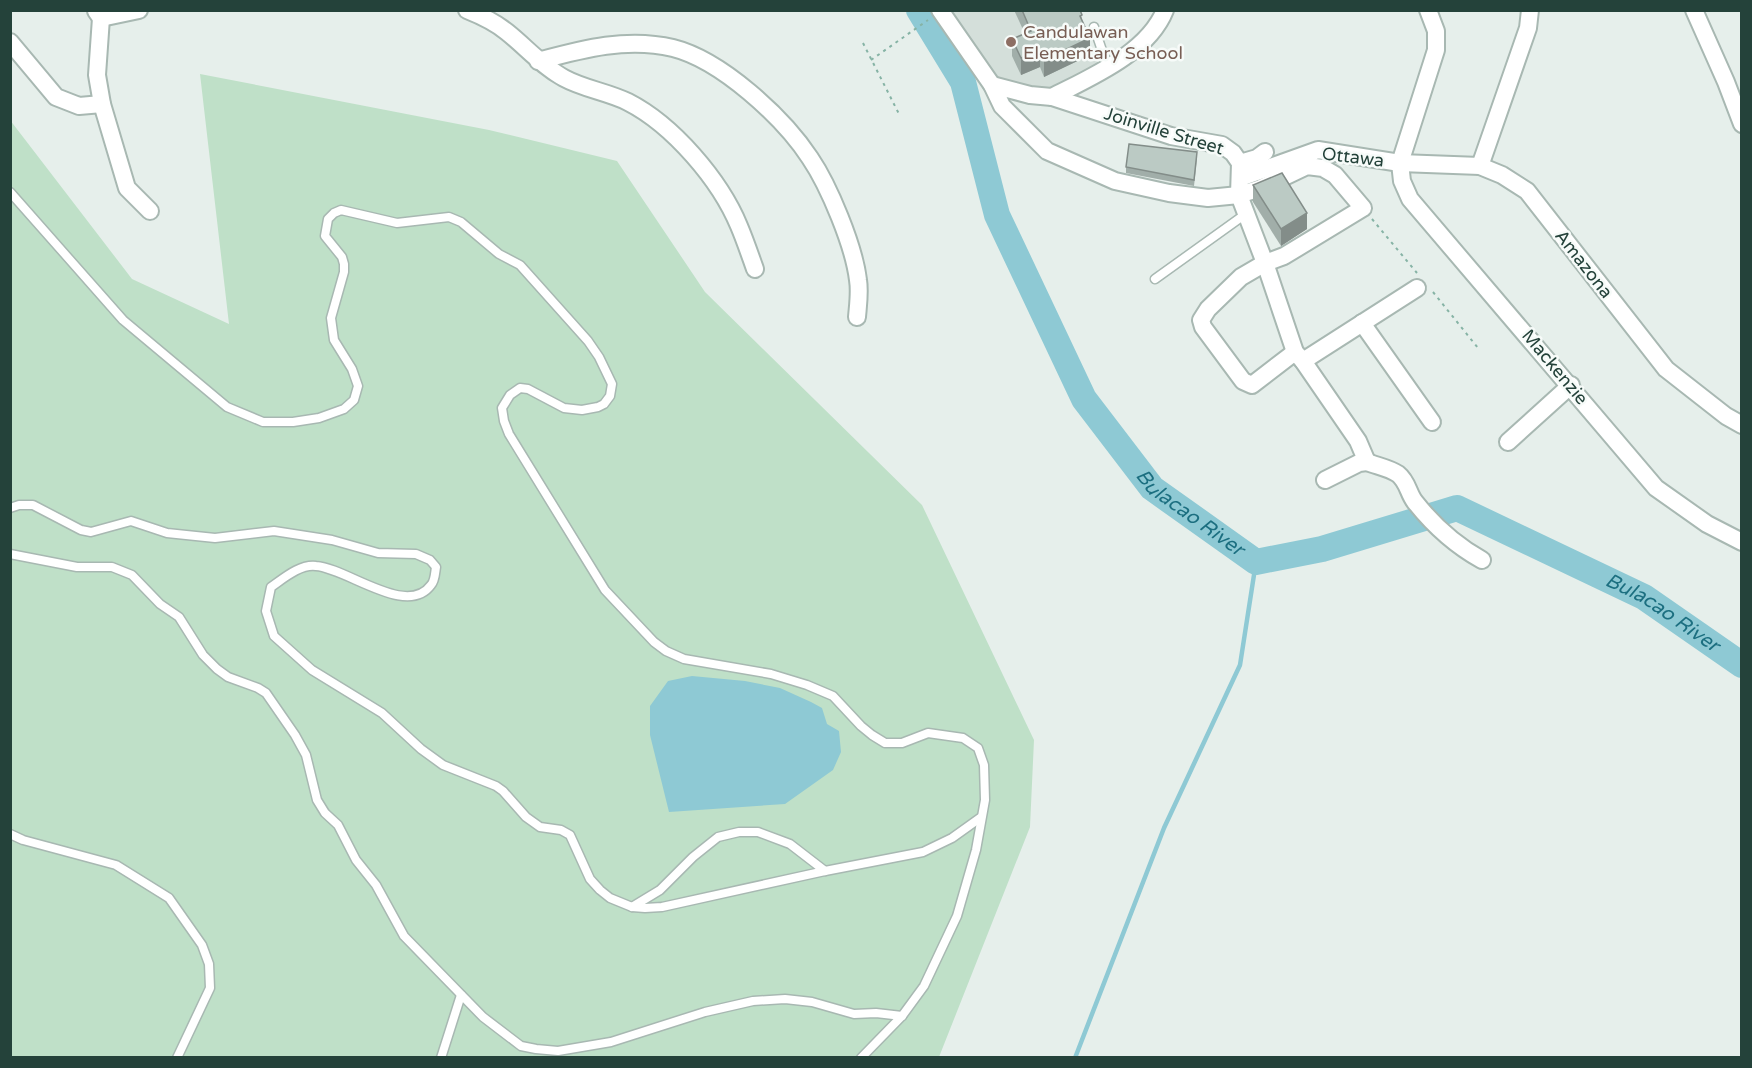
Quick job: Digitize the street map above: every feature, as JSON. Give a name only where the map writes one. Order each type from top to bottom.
[{"type":"street","points":[[139,10],[98,14],[98,75],[102,104],[126,188],[150,211]]},
{"type":"street","points":[[467,10],[507,31],[538,61],[566,79],[628,102],[658,120],[683,144],[720,191],[739,225],[755,269]]},
{"type":"street","points":[[1052,97],[1123,58],[1161,21],[1166,10]]},
{"type":"street","points":[[1400,163],[1436,50],[1436,32],[1428,10]]},
{"type":"street","points":[[1480,166],[1527,28],[1530,10]]},
{"type":"street","points":[[1694,10],[1742,124]]},
{"type":"street","points":[[934,15],[992,85],[1002,106],[1036,141],[1054,154],[1114,181],[1169,194],[1208,198],[1239,179],[1265,152]]},
{"type":"street","points":[[10,42],[56,97],[79,106],[102,104]]},
{"type":"street","points":[[538,61],[619,43],[664,47],[675,49],[713,65],[753,95],[781,122],[810,158],[831,199],[852,249],[859,282],[857,316]]},
{"type":"street","name":"Joinville Street","points":[[992,85],[1030,95],[1052,97],[1171,136],[1222,145],[1233,153],[1239,179]]},
{"type":"street","name":"Ottawa","points":[[1239,179],[1318,150],[1400,163]]},
{"type":"street","name":"Amazona","points":[[1400,163],[1480,166],[1502,175],[1527,191],[1666,369],[1725,416],[1742,425]]},
{"type":"street","name":"Mackenzie","points":[[1400,163],[1402,181],[1410,199],[1656,488],[1707,524],[1742,542]]},
{"type":"street","points":[[1239,179],[1280,180],[1307,166],[1323,168],[1335,175],[1363,208],[1284,256],[1265,262],[1241,277],[1202,316],[1201,323],[1243,381],[1248,384],[1252,384],[1362,323],[1422,286]]},
{"type":"street","points":[[1239,179],[1247,213],[1299,357],[1358,441],[1367,462]]},
{"type":"street","points":[[1362,323],[1432,422]]},
{"type":"street","points":[[1508,442],[1571,386]]},
{"type":"street","points":[[1325,480],[1359,463],[1367,462],[1398,474],[1409,487],[1412,499],[1434,524],[1460,548],[1482,560]]},
{"type":"lane","points":[[1095,27],[1108,68]]},
{"type":"lane","points":[[10,192],[123,320],[227,407],[263,423],[319,418],[344,409],[354,400],[358,386],[352,369],[334,340],[331,318],[344,272],[342,257],[325,236],[325,227],[334,213],[341,210],[350,211],[397,223],[443,217],[454,218],[500,254],[520,265],[588,341],[599,357],[612,384],[610,396],[604,404],[582,410],[564,408],[528,389],[520,388],[510,395],[502,408],[509,434],[605,590],[654,642],[684,660],[771,675],[807,685],[833,696],[872,735],[885,742],[902,743],[928,732],[963,738],[978,748],[984,765],[985,800],[976,850],[957,916],[924,986],[902,1016],[861,1058]]},
{"type":"lane","points":[[1155,279],[1247,213]]},
{"type":"lane","points":[[10,508],[19,505],[33,505],[81,530],[91,532],[131,521],[167,532],[215,538],[274,531],[332,540],[378,553],[416,554],[430,560],[436,567],[433,584],[414,597],[391,594],[335,570],[314,565],[291,572],[271,587],[266,611],[274,636],[312,670],[382,713],[442,765],[496,786],[503,790],[526,817],[540,826],[561,830],[570,835],[590,879],[610,898],[632,907],[662,908],[825,871],[923,852],[952,838],[980,818]]},
{"type":"lane","points":[[10,554],[77,567],[112,567],[132,575],[160,604],[179,617],[203,655],[217,669],[228,677],[266,693],[306,755],[317,800],[325,813],[338,825],[356,860],[376,885],[404,936],[483,1017],[521,1046],[536,1050],[558,1051],[611,1042],[705,1012],[753,1001],[785,999],[812,1002],[854,1014],[876,1013],[902,1016]]},
{"type":"lane","points":[[632,907],[660,890],[693,856],[718,837],[739,832],[758,832],[790,844],[825,871]]},
{"type":"lane","points":[[10,834],[23,840],[116,865],[169,898],[202,945],[209,964],[210,980],[210,988],[177,1058]]},
{"type":"lane","points":[[441,1058],[461,995]]},
{"type":"path","points":[[871,60],[934,15]]},
{"type":"path","points":[[863,43],[898,114]]},
{"type":"path","points":[[1363,208],[1419,276],[1422,286],[1478,348]]},
{"type":"shaded area","name":"Candulawan Elementary School","points":[[945,11],[1073,11],[1101,68],[1049,92],[1024,89],[988,74]]},
{"type":"green space","points":[[200,74],[489,130],[617,161],[705,292],[922,505],[1034,740],[1030,827],[939,1057],[11,1057],[10,120],[132,279],[229,324]]},
{"type":"water","points":[[692,676],[745,681],[780,688],[822,708],[827,724],[839,731],[841,752],[833,770],[785,804],[669,812],[650,735],[650,706],[668,681]]},
{"type":"building","points":[[1022,10],[1080,10],[1082,15],[1080,16],[1090,38],[1044,60],[1040,50],[1021,58],[1012,39],[1031,31]]},
{"type":"building","points":[[1129,144],[1197,152],[1194,180],[1126,167]]},
{"type":"building","points":[[1282,173],[1307,213],[1281,229],[1253,185]]},
{"type":"waterway","name":"Bulacao River","points":[[919,10],[963,82],[997,215],[1084,399],[1152,488],[1256,562],[1322,549],[1457,508],[1644,597],[1742,665]]},
{"type":"waterway","points":[[1075,1058],[1164,828],[1240,665],[1256,562]]},
{"type":"place","name":"Candulawan Elementary School","points":[[1011,42]]}]
